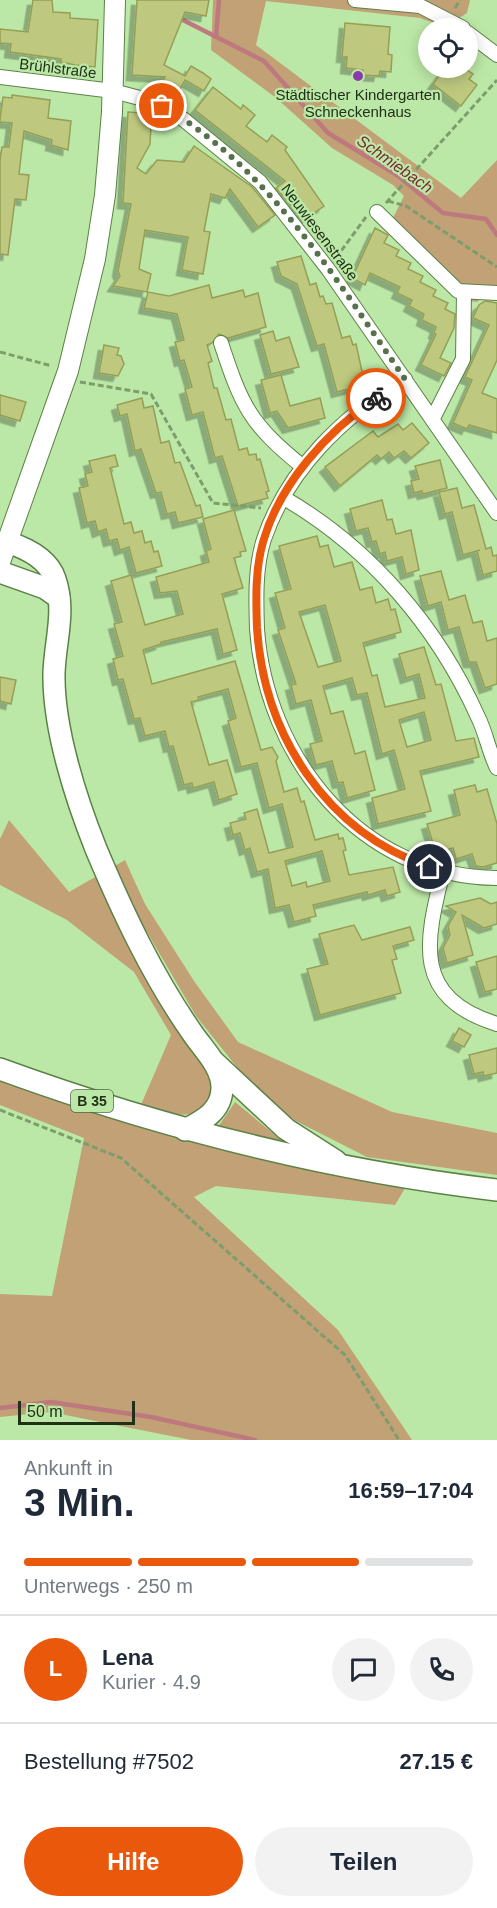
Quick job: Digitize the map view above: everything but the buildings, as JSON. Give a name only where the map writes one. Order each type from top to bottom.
[{"type":"main road","points":[[0,562],[39,458],[68,371],[101,228],[113,91],[115,0]]},
{"type":"main road","points":[[7,542],[22,547],[47,564],[55,578],[60,627],[54,673],[55,693],[63,738],[81,803],[118,901],[145,955],[183,1019],[212,1060],[221,1080],[218,1105],[210,1116],[185,1130]]},
{"type":"main road","points":[[0,572],[45,588],[58,598]]},
{"type":"main road","points":[[212,1060],[286,1129],[346,1168]]},
{"type":"main road","name":"B 35","points":[[0,1069],[185,1130],[346,1168],[497,1190]]},
{"type":"street","points":[[355,0],[420,6],[443,18]]},
{"type":"street","points":[[478,41],[497,55]]},
{"type":"street","name":"Brühlstraße","points":[[0,77],[113,91]]},
{"type":"street","name":"Neuwiesenstraße","points":[[113,91],[137,96],[162,106],[210,141],[269,191],[328,269],[497,513]]},
{"type":"street","points":[[377,212],[458,291],[497,293]]},
{"type":"street","points":[[433,418],[463,359],[464,293]]},
{"type":"street","points":[[221,343],[244,406],[269,438],[303,466]]},
{"type":"street","points":[[405,379],[360,410],[332,434],[303,466],[281,503],[263,541],[259,561],[257,618],[264,684],[285,740],[310,780],[339,815],[390,850],[443,871],[497,878]]},
{"type":"street","points":[[281,503],[334,529],[377,567],[398,592],[452,668],[491,737],[497,768]]},
{"type":"street","points":[[443,871],[428,934],[431,968],[447,994],[461,1008],[477,1018],[497,1024]]},
{"type":"path","points":[[328,269],[360,224],[388,201],[497,80]]},
{"type":"path","points":[[388,201],[406,206],[497,267]]},
{"type":"path","points":[[0,352],[68,371],[80,382],[151,394],[213,503],[281,503]]},
{"type":"path","points":[[0,1110],[121,1158],[345,1355],[399,1440]]},
{"type":"shaded area","points":[[213,0],[470,0],[467,13],[459,18],[420,18],[266,1],[256,45],[461,198],[497,160],[497,297],[488,293],[477,302],[460,300],[388,228],[404,196],[393,185],[332,148],[275,97],[211,50]]},
{"type":"shaded area","points":[[9,820],[69,892],[97,876],[180,1032],[211,1081],[210,1101],[195,1114],[170,1115],[140,1107],[171,1035],[134,972],[67,920],[0,885],[0,839]]},
{"type":"shaded area","points":[[125,860],[145,904],[194,981],[238,1042],[392,1112],[497,1133],[497,1175],[367,1157],[294,1120],[248,1081],[196,1016],[137,915],[113,867]]},
{"type":"shaded area","points":[[0,1079],[81,1108],[154,1130],[407,1185],[395,1205],[216,1186],[194,1197],[338,1330],[412,1440],[191,1440],[50,1412],[0,1417],[0,1294],[52,1296],[84,1138],[0,1105]]},
{"type":"shaded area","points":[[235,1102],[281,1140],[280,1142],[218,1127]]},
{"type":"waterway","points":[[216,37],[219,0]]},
{"type":"waterway","name":"Schmiebach","points":[[179,18],[264,61],[328,133],[397,175],[443,213],[486,219],[497,235]]},
{"type":"waterway","points":[[0,1408],[51,1402],[151,1417],[255,1440]]},
{"type":"way so far","points":[[162,106],[183,119],[260,182],[328,269],[405,379],[376,398]]},
{"type":"place","name":"Städtischer Kindergarten Schneckenhaus","points":[[358,76]]},
{"type":"route","points":[[376,398],[332,434],[303,466],[270,525],[263,541],[257,576],[259,651],[264,684],[285,740],[324,798],[339,815],[363,833],[390,850],[430,867]]}]
